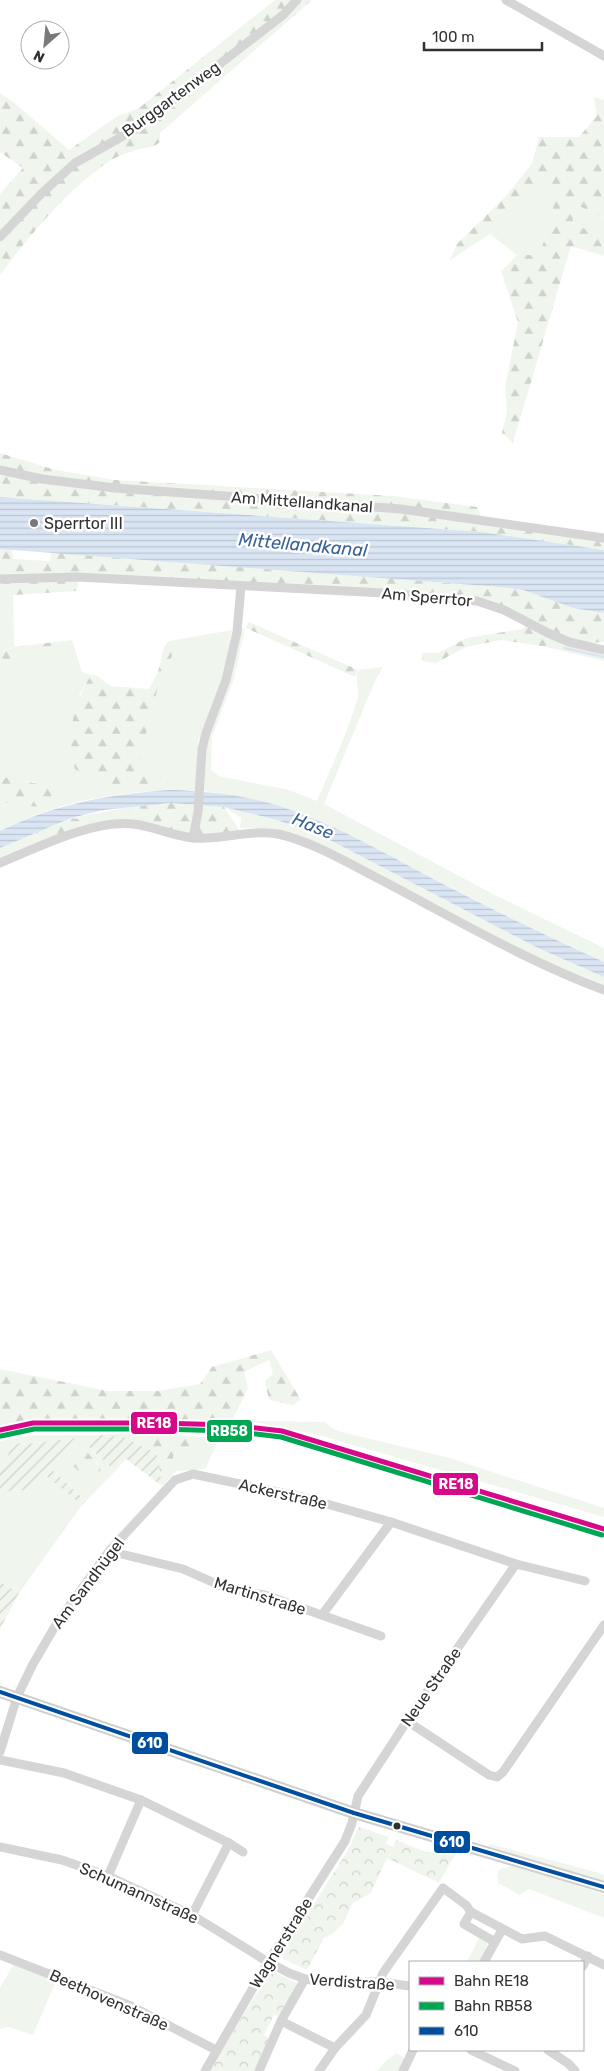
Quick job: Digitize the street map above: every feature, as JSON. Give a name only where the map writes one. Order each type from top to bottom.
[{"type":"main road","points":[[0,1692],[354,1813],[604,1887]]},
{"type":"street","name":"Burggartenweg","points":[[0,237],[42,193],[75,163],[137,128],[283,15],[297,0]]},
{"type":"street","points":[[506,0],[604,56]]},
{"type":"street","name":"Am Mittellandkanal","points":[[0,470],[42,479],[115,488],[217,497],[354,504],[408,510],[604,538]]},
{"type":"street","name":"Am Sperrtor","points":[[0,579],[77,576],[384,593],[477,601],[504,610],[569,642],[604,650]]},
{"type":"street","points":[[193,838],[198,812],[202,749],[226,680],[237,632],[241,586]]},
{"type":"street","points":[[0,863],[53,841],[112,824],[133,824],[193,838],[264,832],[293,839],[331,854],[570,977],[604,990]]},
{"type":"street","name":"Ackerstraße","points":[[175,1480],[193,1474],[302,1497],[391,1522],[516,1564],[585,1581]]},
{"type":"street","name":"Am Sandhügel","points":[[0,1752],[17,1697],[33,1664],[57,1623],[110,1550],[175,1480]]},
{"type":"street","points":[[322,1615],[391,1522]]},
{"type":"street","name":"Martinstraße","points":[[110,1550],[183,1569],[228,1589],[265,1595],[381,1636]]},
{"type":"street","name":"Neue Straße","points":[[354,1813],[358,1796],[407,1721],[516,1564]]},
{"type":"street","points":[[407,1721],[489,1776],[497,1778],[604,1625]]},
{"type":"street","points":[[0,1760],[64,1773],[141,1800],[229,1843],[242,1852]]},
{"type":"street","points":[[108,1876],[141,1800]]},
{"type":"street","name":"Wagnerstraße","points":[[205,2071],[268,1962],[345,1841],[354,1813]]},
{"type":"street","points":[[192,1916],[229,1843]]},
{"type":"street","name":"Schumannstraße","points":[[0,1847],[62,1860],[108,1876],[192,1916],[268,1962]]},
{"type":"street","points":[[319,2071],[335,2048],[366,2015],[383,1973],[443,1888],[466,1905],[471,1912],[502,1930],[522,1939],[545,1936],[604,1965]]},
{"type":"street","points":[[471,1912],[464,1924],[495,1942]]},
{"type":"street","points":[[485,1961],[502,1930]]},
{"type":"street","name":"Beethovenstraße","points":[[0,1954],[131,2006],[216,2050]]},
{"type":"street","points":[[584,1964],[588,1956]]},
{"type":"street","name":"Verdistraße","points":[[268,1962],[305,1979],[324,1982],[380,1982],[409,1986]]},
{"type":"street","points":[[260,2071],[281,2022],[305,1979]]},
{"type":"street","points":[[281,2022],[335,2048]]},
{"type":"street","points":[[403,2071],[413,2051]]},
{"type":"street","points":[[474,2051],[515,2071]]},
{"type":"street","points":[[550,2051],[569,2064],[575,2071]]},
{"type":"green space","points":[[275,0],[312,0],[160,133],[160,142],[151,147],[114,158],[78,186],[36,229],[0,275],[0,194],[23,168],[0,152],[0,93],[69,150],[116,117],[139,108]]},
{"type":"green space","points":[[594,97],[604,100],[604,218],[577,205],[572,223],[604,238],[604,256],[571,246],[513,443],[502,433],[507,411],[505,387],[518,322],[501,271],[517,255],[540,255],[556,197],[539,182],[502,211],[490,234],[450,260],[457,244],[505,197],[532,164],[539,137],[579,137],[597,116]]},
{"type":"green space","points":[[540,181],[556,197],[540,255],[517,255],[490,234],[502,211]]},
{"type":"green space","points":[[577,205],[604,218],[604,238],[572,223]]},
{"type":"green space","points":[[0,453],[56,470],[115,480],[393,496],[477,507],[483,521],[604,538],[604,550],[482,532],[0,497]]},
{"type":"green space","points":[[0,549],[12,549],[13,559],[50,561],[51,551],[523,590],[573,608],[604,613],[604,642],[542,646],[501,640],[466,647],[436,663],[422,661],[422,653],[438,653],[467,638],[523,629],[530,620],[465,596],[81,573],[76,591],[14,595],[0,598]]},
{"type":"green space","points":[[13,595],[14,647],[0,652],[0,598]]},
{"type":"green space","points":[[249,622],[358,670],[355,677],[246,628]]},
{"type":"green space","points":[[245,628],[234,679],[212,737],[211,770],[219,776],[289,790],[317,801],[353,713],[358,692],[358,670],[383,667],[375,681],[324,804],[493,894],[604,948],[604,962],[521,923],[326,824],[267,803],[203,791],[206,740],[239,629]]},
{"type":"green space","points":[[232,630],[223,678],[198,742],[196,791],[146,792],[95,798],[47,811],[0,831],[0,801],[14,805],[36,782],[13,780],[0,776],[0,664],[15,656],[72,640],[82,672],[91,675],[79,695],[136,784],[155,785],[137,770],[157,691],[172,656],[169,641]]},
{"type":"green space","points":[[72,640],[15,656],[0,664],[0,652],[14,647]]},
{"type":"green space","points":[[169,641],[172,656],[157,691],[137,770],[168,777],[168,783],[155,785],[104,785],[75,769],[71,743],[73,720],[80,698],[91,675],[96,675],[110,686],[149,689],[158,672],[164,647]]},
{"type":"green space","points":[[569,644],[604,654],[604,661],[542,646]]},
{"type":"green space","points":[[0,776],[51,788],[51,798],[44,807],[14,805],[0,801]]},
{"type":"green space","points":[[170,803],[224,807],[242,834],[203,838],[133,824],[136,806]]},
{"type":"green space","points":[[136,806],[133,824],[93,828],[84,819],[71,818]]},
{"type":"green space","points":[[224,807],[277,820],[326,838],[538,948],[604,977],[604,985],[530,955],[326,850],[271,828],[240,828],[241,818]]},
{"type":"green space","points":[[71,818],[90,820],[93,828],[41,846],[36,841],[38,836],[36,832]]},
{"type":"green space","points":[[36,832],[41,846],[0,863],[0,848]]},
{"type":"green space","points":[[271,1350],[301,1400],[293,1405],[269,1400],[265,1381],[273,1374],[269,1360],[244,1372],[248,1388],[230,1425],[282,1431],[307,1439],[303,1446],[279,1440],[219,1432],[156,1430],[33,1430],[0,1437],[0,1369],[108,1391],[157,1391],[200,1384],[212,1367]]},
{"type":"green space","points":[[251,1421],[326,1422],[330,1427],[341,1432],[446,1457],[604,1508],[604,1517],[318,1435]]},
{"type":"green space","points":[[157,1433],[141,1436],[134,1442],[123,1437],[89,1447],[115,1471],[86,1501],[49,1467],[74,1438],[27,1444],[16,1443],[10,1447],[5,1466],[0,1465],[0,1441],[32,1435]],"holes":[[[87,1451],[91,1458],[99,1464],[83,1475],[70,1463],[69,1456]]]},
{"type":"green space","points":[[157,1433],[199,1437],[189,1447],[177,1449],[173,1457],[174,1469],[166,1469],[160,1474],[157,1453],[134,1442],[141,1436]]},
{"type":"green space","points":[[99,1435],[123,1437],[157,1453],[162,1486],[126,1459],[115,1471],[89,1447]]},
{"type":"green space","points":[[199,1437],[220,1438],[205,1469],[176,1471],[162,1486],[160,1474],[166,1469],[177,1449],[189,1447]]},
{"type":"green space","points":[[75,1438],[49,1467],[86,1501],[82,1505],[44,1474],[28,1490],[8,1491],[0,1499],[0,1465],[5,1466],[10,1447],[16,1443],[27,1444]]},
{"type":"green space","points":[[73,1449],[87,1451],[101,1472],[95,1476],[86,1473],[83,1475],[70,1463],[69,1456]]},
{"type":"green space","points":[[44,1473],[82,1505],[19,1593],[0,1582],[0,1499],[8,1491],[28,1490]]},
{"type":"green space","points":[[0,1582],[19,1593],[0,1629]]},
{"type":"green space","points":[[359,1827],[389,1837],[386,1844],[393,1847],[396,1840],[426,1852],[456,1853],[439,1883],[387,1858],[371,1893],[352,1904],[343,1924],[332,1934],[324,1938],[307,1970],[283,1959],[283,1953],[347,1852]]},
{"type":"green space","points":[[490,1844],[596,1872],[604,1875],[604,1883],[486,1848]]},
{"type":"green space","points":[[513,1866],[604,1894],[604,1918],[529,1889],[520,1895],[498,1883],[497,1875],[500,1869]]},
{"type":"green space","points":[[479,1938],[488,1942],[481,1961],[468,1961]]},
{"type":"green space","points":[[13,1965],[56,1981],[33,2035],[8,2027],[0,2029],[0,1988]]},
{"type":"green space","points":[[274,1972],[297,1983],[298,1986],[280,2017],[274,2015],[264,2035],[270,2039],[258,2071],[209,2071],[269,1973]]},
{"type":"green space","points":[[397,2053],[406,2059],[400,2071],[377,2071],[388,2059]]},
{"type":"water","name":"Mittellandkanal","points":[[0,497],[482,532],[604,550],[604,613],[573,608],[523,590],[500,587],[0,549]]},
{"type":"water","name":"Hase","points":[[170,790],[198,791],[255,799],[325,823],[506,916],[604,962],[604,977],[538,948],[326,838],[277,820],[224,807],[170,803],[104,810],[71,818],[0,848],[0,831],[41,814],[62,807],[104,798]]},
{"type":"waterway","points":[[564,648],[604,657]]},
{"type":"rail line","name":"RE18","points":[[0,1430],[33,1423],[158,1423],[230,1425],[282,1431],[604,1529]]},
{"type":"rail line","name":"RB58","points":[[1,1436],[34,1429],[158,1429],[230,1431],[281,1437],[602,1535]]},
{"type":"transit line","name":"610","points":[[0,1692],[354,1813],[604,1887]]},
{"type":"place","name":"Sperrtor III","points":[[34,523]]}]
